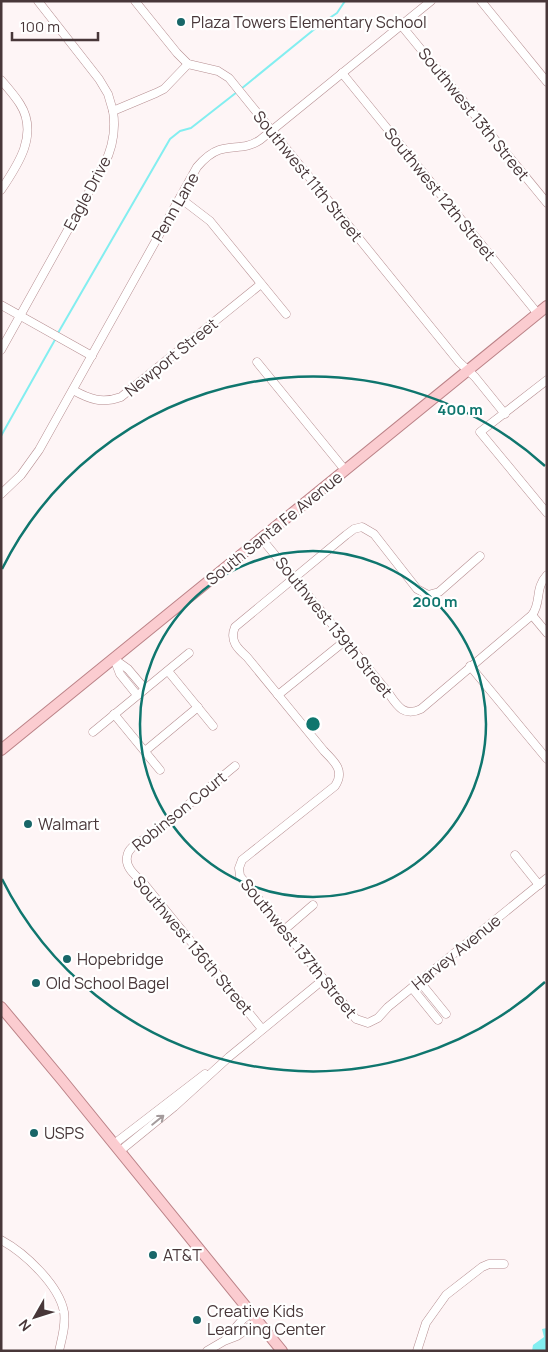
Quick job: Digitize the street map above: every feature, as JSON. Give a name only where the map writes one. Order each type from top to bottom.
[{"type":"main road","name":"South Santa Fe Avenue","points":[[1,750],[547,306]]},
{"type":"main road","points":[[1,1007],[282,1351]]},
{"type":"street","name":"Eagle Drive","points":[[1,350],[109,155],[114,133],[113,111],[108,94],[99,79],[38,1]]},
{"type":"street","points":[[113,111],[156,93],[188,64],[177,54],[135,1]]},
{"type":"street","name":"Penn Lane","points":[[1,494],[20,475],[34,457],[197,167],[211,154],[222,149],[248,146],[260,140],[431,1]]},
{"type":"street","points":[[481,1],[547,82]]},
{"type":"street","name":"Southwest 13th Street","points":[[402,25],[547,203]]},
{"type":"street","name":"Southwest 11th Street","points":[[188,64],[218,71],[229,78],[459,362],[505,414]]},
{"type":"street","name":"Southwest 12th Street","points":[[342,74],[538,314]]},
{"type":"street","points":[[1,80],[26,114],[29,130],[24,149],[1,190]]},
{"type":"street","points":[[180,198],[210,221],[286,314]]},
{"type":"street","name":"Newport Street","points":[[73,390],[89,399],[101,401],[121,397],[262,284]]},
{"type":"street","points":[[1,305],[92,356]]},
{"type":"street","points":[[257,362],[345,470]]},
{"type":"street","points":[[547,380],[480,432],[547,513]]},
{"type":"street","points":[[346,640],[278,695],[234,644],[233,635],[235,627],[354,529],[362,527],[374,534],[417,589],[428,596],[439,592],[480,556]]},
{"type":"street","name":"Southwest 139th Street","points":[[261,538],[346,640],[401,710],[409,712],[421,709],[470,666]]},
{"type":"street","points":[[547,575],[539,586],[537,606],[532,616],[470,666],[547,758]]},
{"type":"street","points":[[532,616],[547,632]]},
{"type":"street","points":[[93,732],[189,653]]},
{"type":"street","points":[[114,659],[128,669],[145,689]]},
{"type":"street","points":[[114,659],[120,674],[137,695]]},
{"type":"street","points":[[168,670],[213,726]]},
{"type":"street","name":"Southwest 137th Street","points":[[278,695],[335,762],[340,774],[335,786],[242,860],[239,868],[240,876],[356,1019],[365,1023]]},
{"type":"street","points":[[145,752],[198,707]]},
{"type":"street","points":[[114,714],[160,770]]},
{"type":"street","name":"Robinson Court","points":[[127,858],[131,848],[235,766]]},
{"type":"street","points":[[515,855],[539,885]]},
{"type":"street","name":"Southwest 136th Street","points":[[127,858],[130,869],[145,884],[262,1029]]},
{"type":"street","name":"Harvey Avenue","points":[[365,1023],[372,1023],[547,878]]},
{"type":"street","points":[[284,930],[313,905]]},
{"type":"street","points":[[117,1147],[189,1085],[229,1056],[324,978]]},
{"type":"street","points":[[420,982],[446,1014]]},
{"type":"street","points":[[412,988],[438,1020]]},
{"type":"street","points":[[430,1009],[437,1004]]},
{"type":"street","points":[[1,1240],[20,1252],[32,1263],[60,1300],[65,1322],[59,1351]]},
{"type":"street","points":[[417,1351],[426,1323],[446,1295],[482,1266],[504,1264]]},
{"type":"street","points":[[224,1341],[243,1318],[251,1313]]},
{"type":"street","points":[[207,1351],[224,1341],[238,1336],[258,1321]]},
{"type":"water","points":[[547,1328],[547,1351],[532,1351],[533,1345],[544,1337],[542,1329]]},
{"type":"waterway","points":[[241,89],[337,13],[345,1]]},
{"type":"waterway","points":[[58,333],[170,139],[180,131],[191,128],[237,92]]},
{"type":"waterway","points":[[1,436],[56,338]]},
{"type":"place","name":"Plaza Towers Elementary School","points":[[181,22]]},
{"type":"place","name":"Walmart","points":[[28,824]]},
{"type":"place","name":"Hopebridge","points":[[67,959]]},
{"type":"place","name":"Old School Bagel","points":[[36,983]]},
{"type":"place","name":"USPS","points":[[34,1133]]},
{"type":"place","name":"AT&T","points":[[153,1255]]},
{"type":"place","name":"Creative Kids Learning Center","points":[[197,1320]]}]
